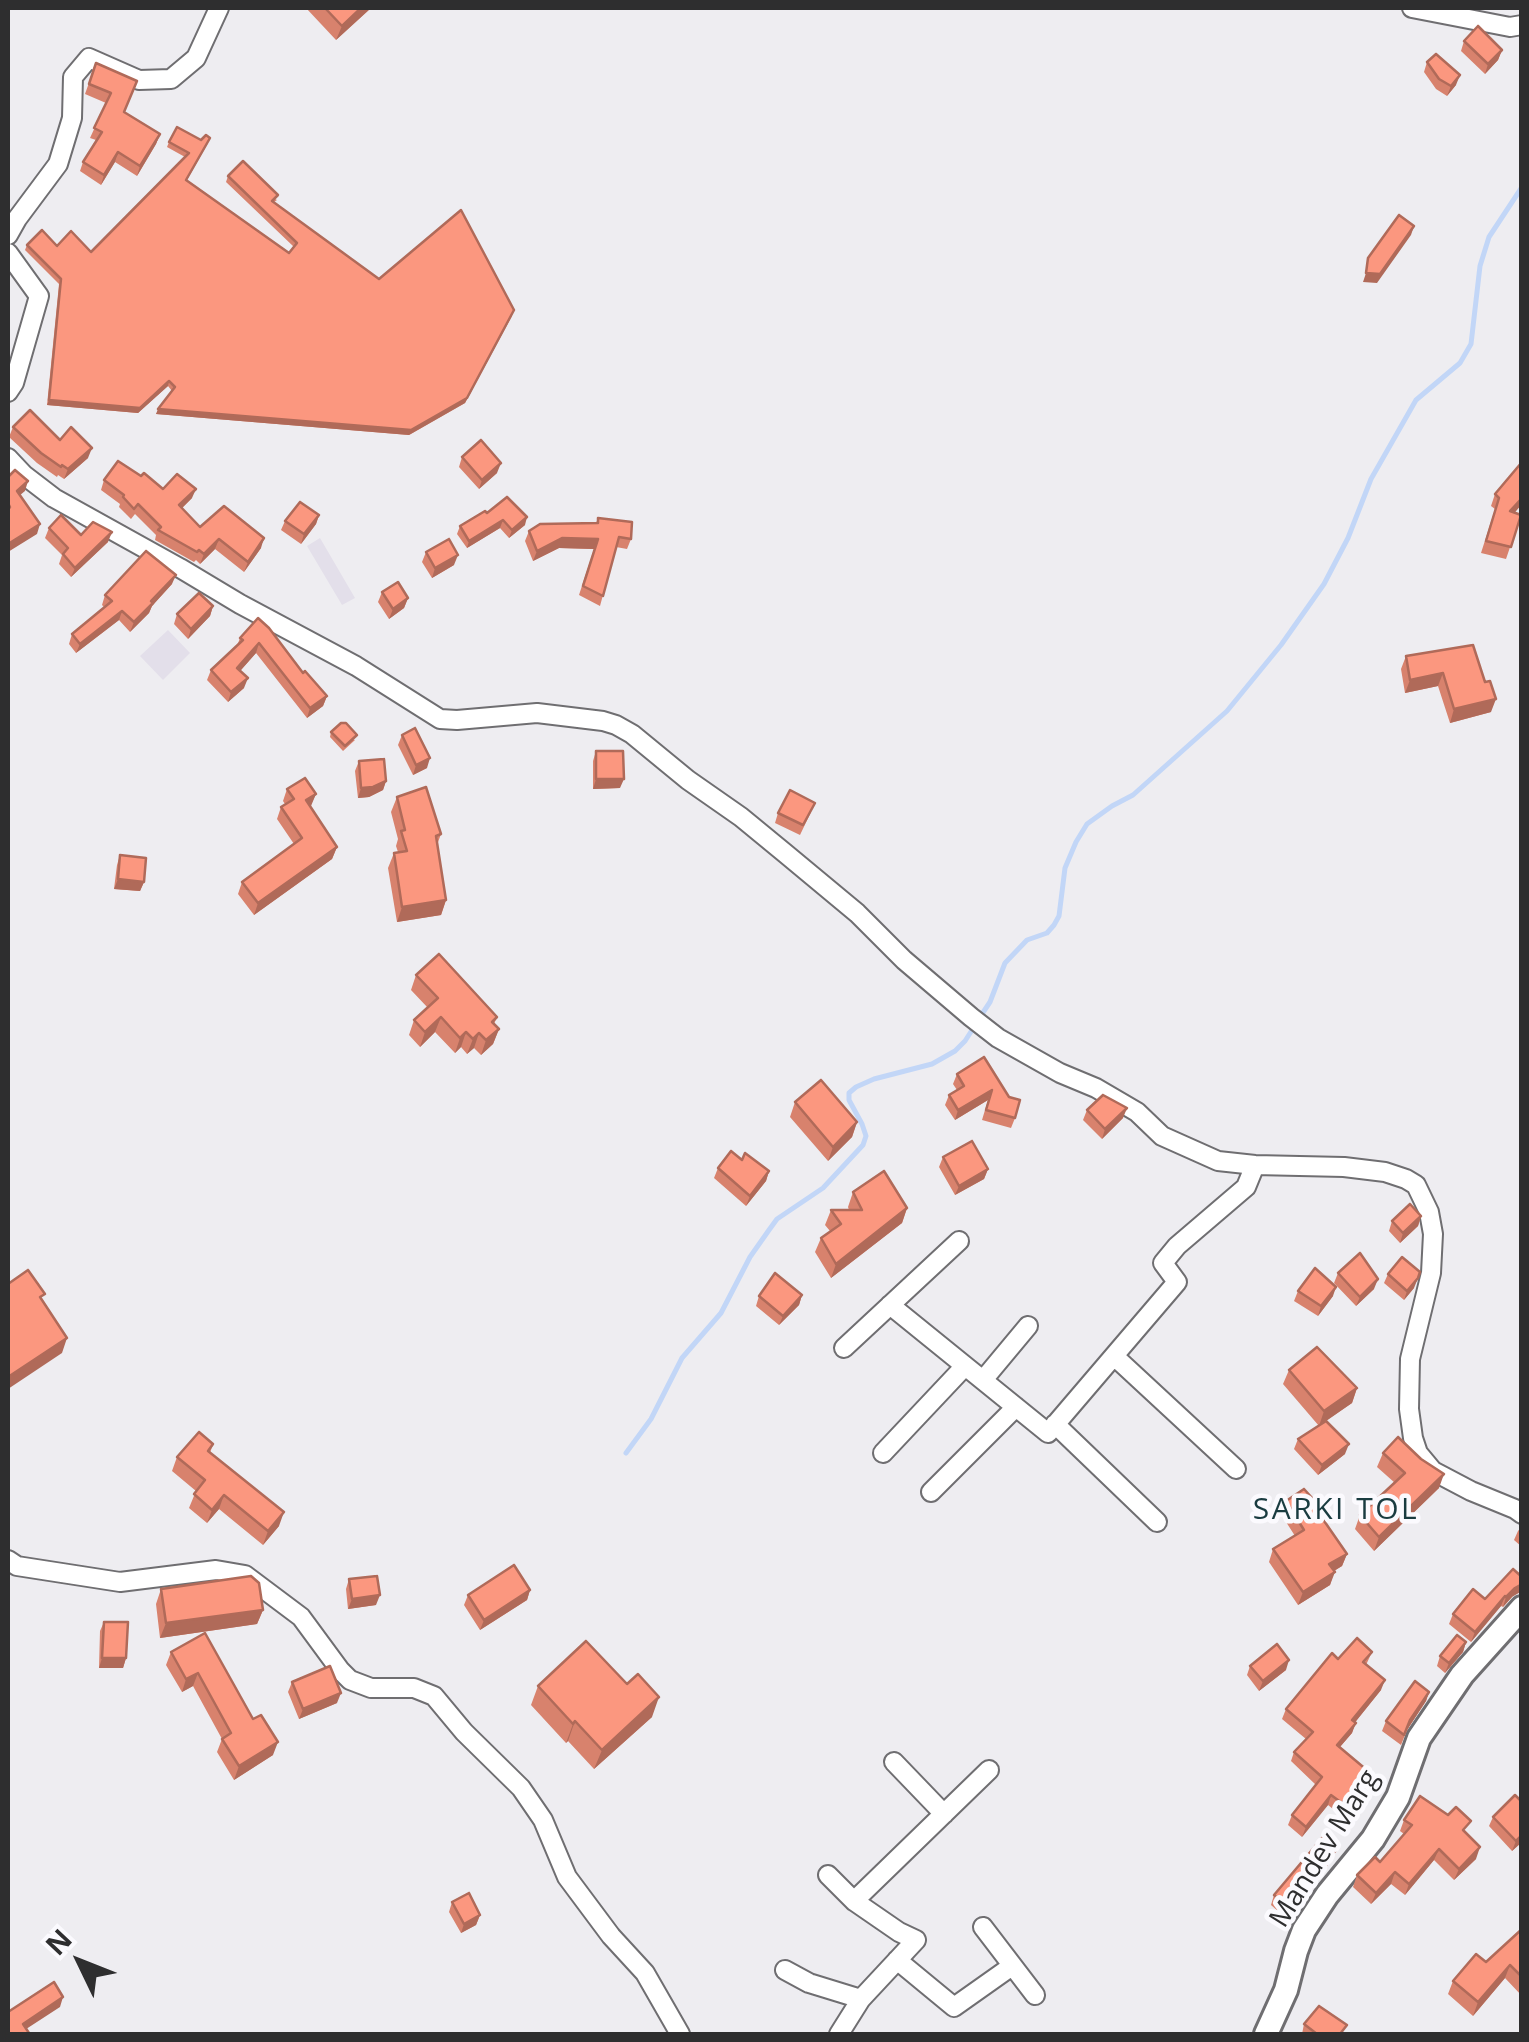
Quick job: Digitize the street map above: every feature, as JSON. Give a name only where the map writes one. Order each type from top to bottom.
[{"type":"main road","name":"Mandev Marg","points":[[1266,2034],[1286,1990],[1296,1951],[1315,1912],[1373,1839],[1398,1797],[1420,1738],[1442,1702],[1522,1608]]},
{"type":"street","points":[[8,235],[58,164],[72,118],[73,78],[89,58],[140,80],[171,79],[196,58],[219,8]]},
{"type":"street","points":[[1412,8],[1510,26],[1522,24]]},
{"type":"street","points":[[8,253],[39,296],[8,392]]},
{"type":"street","points":[[8,458],[54,498],[368,672],[440,719],[537,713],[604,721],[632,734],[857,913],[970,1017],[998,1038],[1137,1112],[1162,1136],[1218,1161],[1386,1172],[1416,1185],[1429,1212],[1433,1234],[1431,1272],[1410,1359],[1413,1438],[1418,1453],[1433,1471],[1522,1514]]},
{"type":"street","points":[[890,1306],[1048,1433],[1176,1282],[1163,1263],[1177,1246],[1246,1187],[1255,1165]]},
{"type":"street","points":[[844,1348],[959,1241]]},
{"type":"street","points":[[983,1380],[1028,1326]]},
{"type":"street","points":[[1114,1356],[1236,1469]]},
{"type":"street","points":[[882,1454],[965,1366]]},
{"type":"street","points":[[931,1492],[1016,1406]]},
{"type":"street","points":[[1056,1424],[1157,1522]]},
{"type":"street","points":[[8,1560],[16,1566],[120,1582],[216,1570],[245,1575],[300,1617],[350,1680],[371,1688],[414,1688],[434,1696],[521,1788],[543,1820],[567,1876],[611,1936],[646,1974],[680,2034]]},
{"type":"street","points":[[894,1762],[944,1814]]},
{"type":"street","points":[[854,1902],[989,1770]]},
{"type":"street","points":[[828,1874],[854,1902],[916,1940],[861,1999],[839,2034]]},
{"type":"street","points":[[983,1928],[1035,1995]]},
{"type":"street","points":[[898,1960],[954,2007],[1012,1966]]},
{"type":"street","points":[[785,1970],[861,1999]]},
{"type":"shaded area","points":[[320,538],[355,598],[342,605],[307,546]]},
{"type":"shaded area","points":[[168,630],[190,653],[163,680],[140,656]]},
{"type":"building","points":[[325,8],[361,8],[342,26]]},
{"type":"building","points":[[1478,26],[1502,50],[1488,64],[1464,41]]},
{"type":"building","points":[[1436,54],[1460,75],[1451,86],[1439,79],[1427,62]]},
{"type":"building","points":[[96,63],[137,81],[124,112],[160,134],[140,166],[118,152],[104,175],[83,162],[102,132],[94,128],[111,93],[89,84]]},
{"type":"building","points":[[177,127],[201,140],[206,135],[210,138],[186,180],[289,253],[297,243],[228,176],[243,161],[278,195],[272,201],[379,279],[461,210],[514,310],[467,398],[411,430],[158,409],[175,387],[169,381],[140,408],[49,400],[61,279],[27,245],[42,230],[57,246],[71,231],[91,252],[189,153],[169,142]]},
{"type":"building","points":[[1399,215],[1414,226],[1380,274],[1366,273],[1368,258]]},
{"type":"building","points":[[30,410],[60,440],[71,427],[92,448],[68,469],[61,467],[13,427]]},
{"type":"building","points":[[481,440],[501,463],[482,480],[462,457]]},
{"type":"building","points":[[118,461],[141,476],[144,473],[163,489],[177,474],[196,489],[179,505],[200,527],[224,506],[264,538],[248,562],[219,539],[204,554],[197,552],[158,530],[161,527],[138,504],[134,509],[124,495],[104,480]]},
{"type":"building","points":[[1522,462],[1522,498],[1510,511],[1521,515],[1511,547],[1486,541],[1499,498],[1495,494]]},
{"type":"building","points":[[15,470],[28,481],[17,491],[40,524],[8,544],[8,477]]},
{"type":"building","points":[[507,497],[527,517],[512,530],[503,520],[469,541],[460,526],[487,513]]},
{"type":"building","points":[[300,502],[319,515],[304,534],[285,521]]},
{"type":"building","points":[[61,515],[81,535],[93,522],[112,532],[75,568],[63,554],[68,548],[49,528]]},
{"type":"building","points":[[598,518],[632,522],[631,539],[619,537],[603,596],[583,586],[598,539],[562,538],[537,551],[529,531],[540,524],[598,523]]},
{"type":"building","points":[[449,539],[458,555],[435,568],[426,552]]},
{"type":"building","points":[[146,551],[176,575],[134,622],[122,611],[80,644],[72,634],[112,601],[105,595]]},
{"type":"building","points":[[398,582],[408,598],[393,609],[382,592]]},
{"type":"building","points":[[199,593],[213,606],[191,629],[177,614]]},
{"type":"building","points":[[258,618],[327,696],[310,708],[259,643],[237,668],[248,678],[231,692],[211,670],[243,640],[240,638]]},
{"type":"building","points":[[1473,645],[1485,682],[1490,681],[1496,699],[1454,709],[1443,673],[1410,680],[1406,656]]},
{"type":"building","points":[[341,723],[357,735],[345,746],[331,732]]},
{"type":"building","points":[[415,728],[430,758],[416,765],[402,735]]},
{"type":"building","points":[[596,751],[623,751],[624,779],[596,779]]},
{"type":"building","points":[[384,759],[386,781],[361,788],[359,761]]},
{"type":"building","points":[[305,778],[316,794],[306,800],[337,847],[258,903],[242,882],[302,838],[281,807],[294,799],[287,789]]},
{"type":"building","points":[[426,787],[441,834],[436,836],[446,900],[402,907],[394,853],[407,851],[397,797]]},
{"type":"building","points":[[790,790],[815,803],[803,825],[778,813]]},
{"type":"building","points":[[120,855],[146,858],[144,882],[118,879]]},
{"type":"building","points":[[439,954],[497,1017],[492,1022],[499,1029],[486,1040],[479,1033],[473,1039],[466,1032],[460,1038],[441,1017],[425,1032],[414,1020],[438,998],[416,975]]},
{"type":"building","points":[[984,1057],[1009,1097],[1020,1100],[1015,1118],[986,1110],[992,1090],[958,1110],[949,1095],[964,1086],[957,1074]]},
{"type":"building","points":[[821,1080],[857,1122],[833,1147],[795,1102]]},
{"type":"building","points":[[1103,1095],[1127,1108],[1105,1129],[1087,1110]]},
{"type":"building","points":[[972,1141],[988,1169],[959,1186],[943,1157]]},
{"type":"building","points":[[731,1151],[742,1160],[745,1153],[769,1171],[750,1196],[718,1168]]},
{"type":"building","points":[[884,1171],[907,1208],[836,1264],[821,1238],[841,1224],[831,1210],[862,1210],[853,1192]]},
{"type":"building","points":[[1410,1204],[1421,1216],[1403,1233],[1392,1221]]},
{"type":"building","points":[[1360,1253],[1378,1279],[1360,1297],[1338,1273]]},
{"type":"building","points":[[1402,1257],[1420,1272],[1407,1291],[1388,1274]]},
{"type":"building","points":[[1315,1268],[1336,1287],[1321,1306],[1298,1291]]},
{"type":"building","points":[[28,1270],[45,1294],[40,1297],[67,1338],[8,1377],[8,1284]]},
{"type":"building","points":[[775,1273],[802,1295],[783,1316],[759,1296]]},
{"type":"building","points":[[1317,1347],[1357,1388],[1324,1411],[1289,1370]]},
{"type":"building","points":[[1326,1421],[1349,1444],[1322,1465],[1298,1439]]},
{"type":"building","points":[[199,1432],[213,1444],[208,1451],[284,1512],[268,1531],[224,1495],[212,1510],[194,1494],[205,1480],[177,1457]]},
{"type":"building","points":[[1398,1437],[1444,1474],[1379,1537],[1360,1515],[1405,1473],[1383,1453]]},
{"type":"building","points":[[1304,1489],[1324,1511],[1320,1515],[1347,1554],[1329,1564],[1335,1572],[1303,1592],[1273,1549],[1304,1530],[1286,1501]]},
{"type":"building","points":[[514,1565],[530,1590],[484,1620],[468,1595]]},
{"type":"building","points":[[1513,1569],[1522,1577],[1522,1584],[1505,1596],[1475,1632],[1453,1614],[1473,1589],[1485,1599]]},
{"type":"building","points":[[251,1576],[259,1583],[263,1610],[166,1623],[161,1589]]},
{"type":"building","points":[[377,1576],[380,1595],[352,1599],[349,1579]]},
{"type":"building","points":[[104,1622],[128,1622],[126,1658],[102,1658]]},
{"type":"building","points":[[205,1633],[253,1719],[261,1715],[278,1742],[239,1766],[222,1739],[231,1733],[198,1673],[186,1679],[171,1652]]},
{"type":"building","points":[[1457,1635],[1466,1642],[1449,1663],[1440,1656]]},
{"type":"building","points":[[1357,1638],[1372,1652],[1363,1662],[1385,1680],[1337,1745],[1368,1771],[1342,1803],[1331,1795],[1306,1827],[1292,1815],[1322,1777],[1294,1752],[1313,1732],[1286,1709],[1332,1653],[1338,1659]]},
{"type":"building","points":[[586,1641],[627,1684],[638,1674],[659,1697],[602,1750],[538,1686]]},
{"type":"building","points":[[1277,1644],[1289,1660],[1263,1681],[1250,1666]]},
{"type":"building","points":[[330,1666],[341,1693],[303,1709],[292,1682]]},
{"type":"building","points":[[1415,1681],[1429,1692],[1404,1735],[1386,1721]]},
{"type":"building","points":[[1515,1795],[1522,1802],[1522,1835],[1516,1841],[1493,1817]]},
{"type":"building","points":[[1420,1796],[1448,1815],[1456,1807],[1471,1821],[1463,1830],[1480,1847],[1459,1869],[1439,1849],[1409,1884],[1395,1872],[1376,1893],[1357,1875],[1375,1857],[1380,1862],[1412,1825],[1404,1820]]},
{"type":"building","points":[[1322,1838],[1336,1850],[1288,1907],[1274,1895]]},
{"type":"building","points":[[469,1893],[480,1915],[464,1924],[452,1902]]},
{"type":"building","points":[[1522,1929],[1522,1977],[1510,1965],[1478,2002],[1453,1981],[1476,1954],[1486,1962]]},
{"type":"building","points":[[54,1982],[63,1997],[23,2024],[29,2033],[8,2034],[8,2012]]},
{"type":"building","points":[[1319,2006],[1347,2025],[1340,2034],[1317,2034],[1304,2024]]},
{"type":"waterway","points":[[980,1017],[1005,963],[1027,940],[1047,933],[1059,916],[1065,868],[1087,824],[1133,795],[1227,711],[1324,584],[1348,538],[1371,479],[1416,400],[1460,363],[1471,344],[1480,266],[1489,237],[1522,187]]},
{"type":"waterway","points":[[626,1453],[651,1419],[682,1358],[721,1313],[750,1257],[777,1219],[823,1188],[863,1145],[866,1136],[849,1093],[874,1079],[932,1064],[955,1051],[974,1027]]},
{"type":"district","name":"SARKI TOL","points":[[1336,1510]]}]
